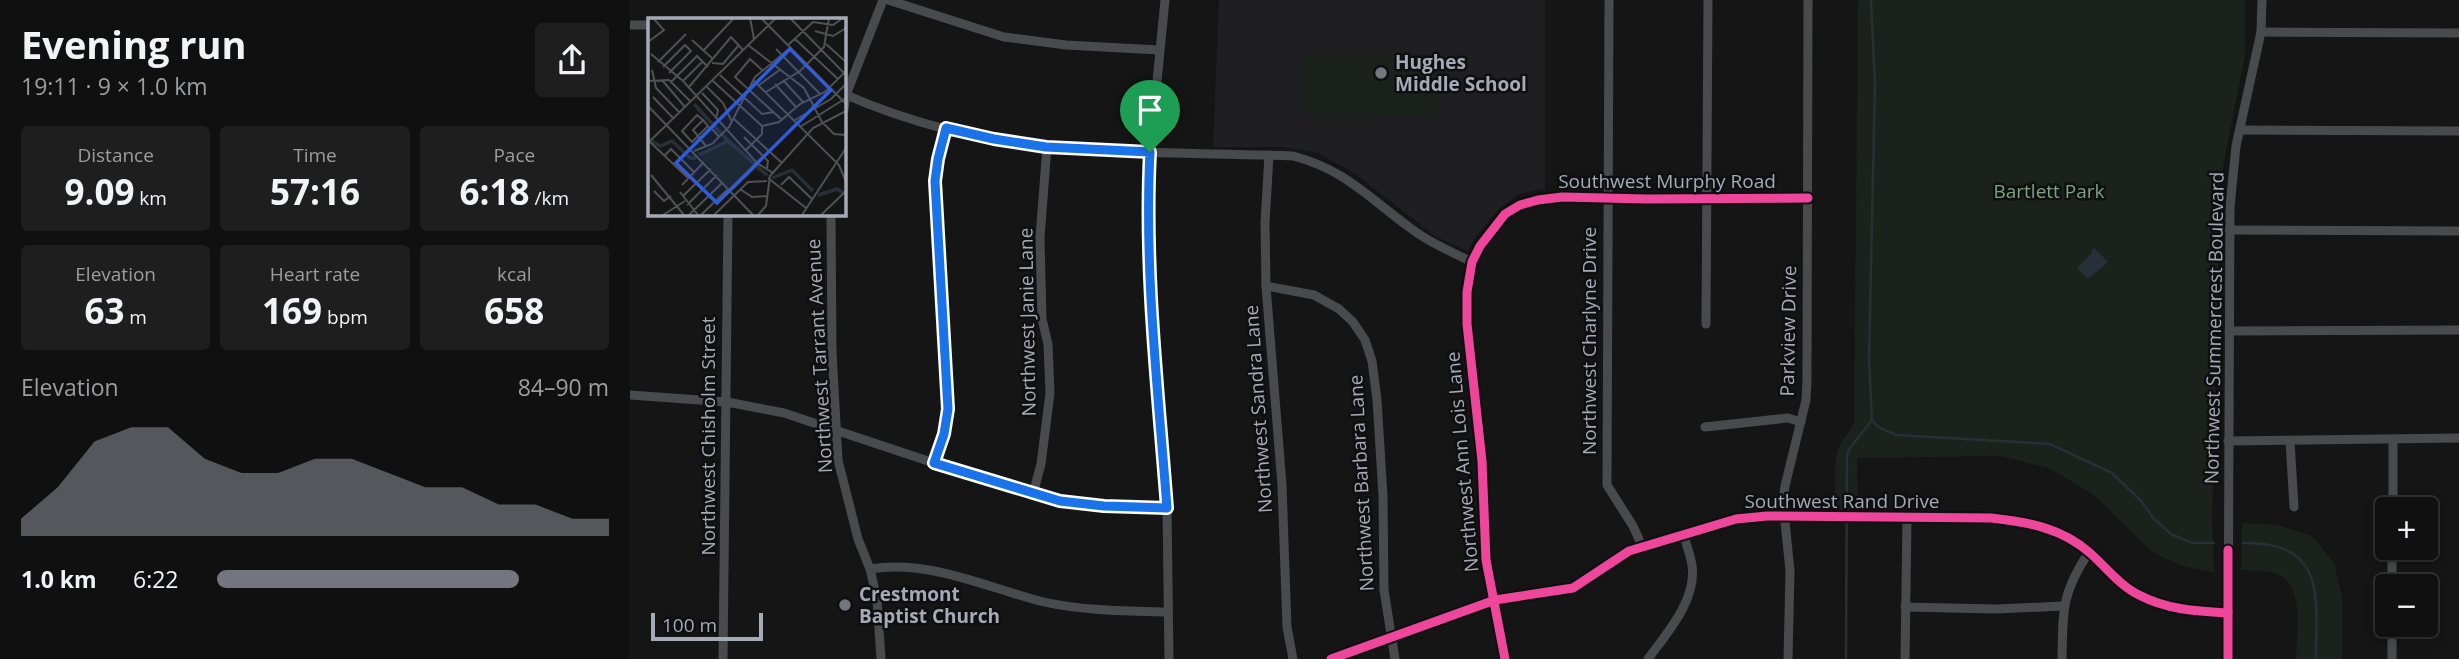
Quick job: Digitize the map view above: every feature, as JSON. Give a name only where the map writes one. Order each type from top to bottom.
[{"type":"street","points":[[1159,50],[1066,45],[1004,37],[886,0],[845,95],[896,114],[946,128],[1046,147],[1293,156],[1326,166],[1345,177],[1424,238],[1472,262]]},
{"type":"street","points":[[1165,0],[1147,211],[1167,508],[1169,659]]},
{"type":"street","name":"Northwest Charlyne Drive","points":[[1609,0],[1606,485],[1633,526],[1642,546]]},
{"type":"street","points":[[1706,324],[1708,0]]},
{"type":"street","name":"Parkview Drive","points":[[1788,659],[1790,571],[1785,486],[1806,400],[1807,381],[1808,0]]},
{"type":"street","name":"Northwest Summercrest Boulevard","points":[[2228,614],[2230,230],[2236,146],[2261,32],[2262,0]]},
{"type":"street","points":[[630,25],[648,25]]},
{"type":"street","points":[[2261,32],[2459,33]]},
{"type":"street","points":[[934,463],[944,434],[948,409],[935,181],[946,128]]},
{"type":"street","points":[[2241,130],[2459,131]]},
{"type":"street","name":"Northwest Janie Lane","points":[[1033,494],[1041,464],[1050,393],[1048,344],[1042,319],[1040,237],[1046,147]]},
{"type":"street","name":"Northwest Sandra Lane","points":[[1269,155],[1265,223],[1266,286],[1282,485],[1287,627],[1293,659]]},
{"type":"street","name":"Southwest Murphy Road","points":[[1472,262],[1490,232],[1505,214],[1520,205],[1562,197],[1808,198]]},
{"type":"street","name":"Northwest Chisholm Street","points":[[723,659],[728,215]]},
{"type":"street","name":"Northwest Tarrant Avenue","points":[[831,215],[832,352],[838,460],[877,599],[881,659]]},
{"type":"street","points":[[2230,230],[2459,231]]},
{"type":"street","name":"Northwest Ann Lois Lane","points":[[1472,262],[1467,292],[1467,324],[1482,461],[1486,560],[1505,659]]},
{"type":"street","name":"Northwest Barbara Lane","points":[[1266,286],[1314,295],[1339,309],[1353,322],[1365,340],[1377,400],[1383,496],[1384,590],[1395,659]]},
{"type":"street","points":[[2229,331],[2459,330]]},
{"type":"street","points":[[630,395],[727,402],[783,413],[1060,501],[1104,506],[1167,508]]},
{"type":"street","points":[[1705,427],[1787,418],[1801,422]]},
{"type":"street","points":[[2228,442],[2459,438]]},
{"type":"street","points":[[2393,439],[2393,497]]},
{"type":"street","points":[[2290,441],[2294,507]]},
{"type":"street","name":"Southwest Rand Drive","points":[[1331,659],[1495,600],[1573,588],[1618,557],[1642,546],[1749,517],[1907,517],[2025,522],[2053,530],[2089,552],[2136,594],[2163,606],[2228,614]]},
{"type":"street","points":[[1905,659],[1907,517]]},
{"type":"street","points":[[1648,659],[1688,597],[1692,566],[1683,533]]},
{"type":"street","points":[[2062,659],[2063,607],[2073,576],[2089,552]]},
{"type":"street","points":[[870,569],[931,569],[1046,602],[1168,612]]},
{"type":"street","points":[[1905,607],[2063,607]]},
{"type":"street","points":[[2228,614],[2228,659]]},
{"type":"street","points":[[2392,637],[2392,659]]},
{"type":"shaded area","name":"Hughes Middle School","points":[[1219,0],[1545,0],[1545,189],[1519,194],[1500,208],[1467,251],[1435,236],[1357,175],[1318,153],[1285,147],[1213,147]]},
{"type":"shaded area","points":[[2094,248],[2108,262],[2088,279],[2077,268]]},
{"type":"green space","name":"Bartlett Park","points":[[1858,0],[2245,0],[2245,56],[2220,182],[2212,519],[2214,572],[2185,567],[2149,549],[2094,495],[2049,468],[2001,456],[1857,458],[1858,512],[1836,512],[1837,454],[1840,444],[1854,423]]},
{"type":"green space","points":[[1306,55],[1437,56],[1437,117],[1305,116]]},
{"type":"green space","points":[[2242,523],[2277,525],[2312,536],[2334,563],[2342,597],[2342,659],[2296,659],[2297,613],[2293,590],[2288,581],[2280,575],[2266,571],[2241,570]]},
{"type":"waterway","points":[[1871,0],[1875,83],[1869,359],[1872,420],[1878,427],[1896,435],[2050,444],[2112,473],[2171,534],[2192,543],[2214,543]]},
{"type":"waterway","points":[[1846,659],[1847,455],[1872,420]]},
{"type":"waterway","points":[[2243,543],[2270,545],[2290,552],[2303,563],[2311,577],[2315,594],[2316,659]]},
{"type":"cycle path","points":[[1505,659],[1486,560],[1482,461],[1467,324],[1467,292],[1472,262],[1480,246],[1505,214],[1520,205],[1538,200],[1562,197],[1808,198]]},
{"type":"cycle path","points":[[1331,659],[1495,600],[1573,588],[1629,551],[1736,519],[1767,516],[1991,518],[2031,524],[2056,532],[2079,544],[2126,587],[2150,600],[2182,609],[2228,613]]},
{"type":"cycle path","points":[[2228,550],[2228,659]]},
{"type":"place","name":"Hughes Middle School","points":[[1381,73]]},
{"type":"place","name":"Crestmont Baptist Church","points":[[845,605]]},
{"type":"route","points":[[946,128],[1046,147],[1150,152],[1148,254],[1167,508],[1104,506],[1060,501],[934,463],[944,434],[948,409],[935,201],[938,159],[946,128]]}]
